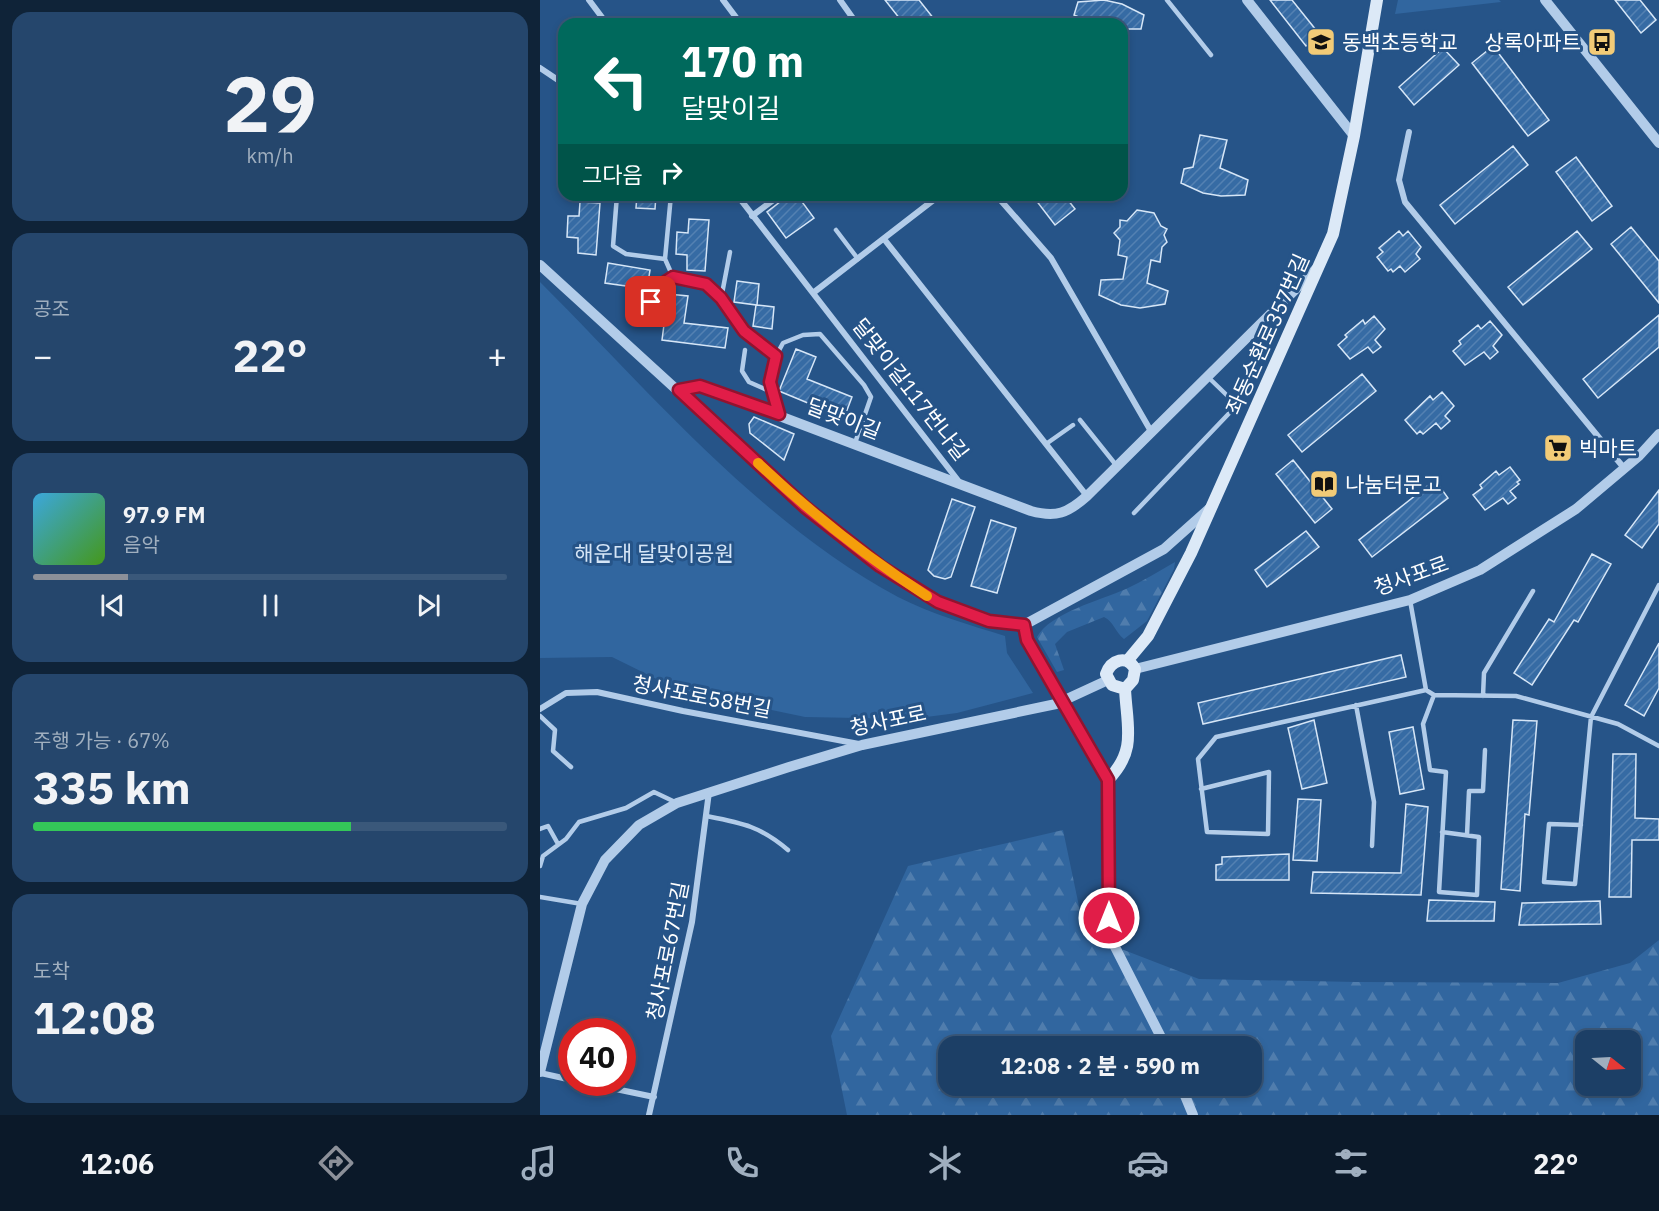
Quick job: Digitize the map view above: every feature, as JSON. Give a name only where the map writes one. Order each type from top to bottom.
[{"type":"main road","name":"좌동순환로357번길","points":[[1132,665],[1213,506],[1333,234],[1354,136],[1377,0]]},
{"type":"main road","points":[[1105,775],[1122,766],[1129,747],[1125,689],[1133,681],[1132,665],[1114,662],[1108,668],[1108,680],[1112,685],[1125,689]]},
{"type":"street","points":[[589,0],[603,18]]},
{"type":"street","points":[[723,0],[736,18]]},
{"type":"street","points":[[840,0],[853,18]]},
{"type":"street","points":[[1247,0],[1354,136]]},
{"type":"street","points":[[1545,0],[1659,143]]},
{"type":"street","points":[[540,68],[558,80]]},
{"type":"street","points":[[1409,132],[1399,180],[1405,202],[1624,468]]},
{"type":"street","name":"달맞이길117번나길","points":[[741,201],[960,483],[1044,515],[1060,515],[1072,510],[1209,378],[1317,268]]},
{"type":"street","points":[[752,216],[772,201]]},
{"type":"street","points":[[813,293],[932,201]]},
{"type":"street","points":[[1001,201],[1051,258],[1152,433]]},
{"type":"street","points":[[884,239],[1087,496]]},
{"type":"street","points":[[540,265],[805,507],[880,566],[938,602],[989,621],[1024,625],[1164,549],[1213,506]]},
{"type":"street","name":"달맞이길","points":[[679,390],[700,386],[960,483]]},
{"type":"street","name":"청사포로","points":[[1132,665],[1410,600],[1480,570],[1576,509],[1659,434]]},
{"type":"street","points":[[1024,625],[1027,640],[1105,775],[1109,918],[1112,941],[1160,1036]]},
{"type":"street","name":"청사포로","points":[[540,1072],[582,904],[605,860],[639,825],[677,803],[709,792],[862,745],[1056,704],[1108,680]]},
{"type":"street","name":"청사포로58번길","points":[[540,709],[566,693],[597,692],[862,745]]},
{"type":"street","name":"청사포로67번길","points":[[649,1115],[692,922],[709,792]]},
{"type":"street","points":[[540,1072],[558,1076]]},
{"type":"street","points":[[636,1093],[654,1097]]},
{"type":"street","points":[[1185,1096],[1193,1115]]},
{"type":"lane","points":[[1167,0],[1211,55]]},
{"type":"lane","points":[[617,201],[613,246],[626,254],[665,259]]},
{"type":"lane","points":[[670,201],[665,259],[673,277]]},
{"type":"lane","points":[[836,230],[858,259]]},
{"type":"lane","points":[[721,298],[730,252]]},
{"type":"lane","points":[[650,315],[653,290],[673,277],[706,284],[721,298],[744,331],[776,356]]},
{"type":"lane","points":[[779,414],[770,382],[776,356],[783,343],[803,335],[820,334],[864,385],[871,397],[855,443]]},
{"type":"lane","points":[[745,350],[742,371],[749,382],[774,393]]},
{"type":"lane","points":[[1134,513],[1237,405],[1209,378]]},
{"type":"lane","points":[[1080,420],[1117,467]]},
{"type":"lane","points":[[1046,444],[1072,425]]},
{"type":"lane","points":[[1581,825],[1549,824],[1544,882],[1575,884],[1581,825],[1591,717],[1659,585]]},
{"type":"lane","points":[[1483,696],[1484,673],[1533,591]]},
{"type":"lane","points":[[1410,600],[1426,690]]},
{"type":"lane","points":[[1201,789],[1269,772],[1268,834],[1207,832],[1201,789],[1198,759],[1216,737],[1426,690],[1434,695],[1516,696],[1618,724],[1659,746]]},
{"type":"lane","points":[[1434,695],[1423,724],[1430,770],[1446,772],[1442,832],[1439,892],[1477,895],[1479,837],[1442,832]]},
{"type":"lane","points":[[1356,705],[1374,802],[1372,846]]},
{"type":"lane","points":[[540,716],[555,730],[553,752],[570,766]]},
{"type":"lane","points":[[1467,835],[1469,791],[1483,791],[1485,750]]},
{"type":"lane","points":[[540,866],[543,856],[566,839],[579,822],[626,808],[654,792],[677,803]]},
{"type":"lane","points":[[706,816],[750,824],[770,835],[788,850]]},
{"type":"lane","points":[[540,829],[548,826],[558,844]]},
{"type":"lane","points":[[540,897],[582,904]]},
{"type":"green space","points":[[1398,0],[1499,0],[1501,2],[1395,14]]},
{"type":"green space","name":"해운대 달맞이공원","points":[[540,282],[665,411],[753,494],[799,532],[847,566],[898,597],[937,614],[1005,636],[1007,653],[1033,693],[957,713],[911,719],[805,717],[681,691],[612,657],[540,658]]},
{"type":"green space","points":[[1175,562],[1174,569],[1147,621],[1124,639],[1104,617],[1067,632],[1055,644],[1064,670],[1057,672],[1037,637],[1044,628],[1064,614],[1126,589]]},
{"type":"green space","points":[[1063,830],[1085,935],[1199,979],[1558,983],[1630,963],[1659,940],[1659,1115],[847,1115],[831,1036],[908,866]]},
{"type":"building","points":[[885,0],[919,0],[933,18],[899,18]]},
{"type":"building","points":[[1104,0],[1122,4],[1144,15],[1141,29],[1128,29],[1128,18],[1081,18],[1074,15],[1078,2]]},
{"type":"building","points":[[1270,0],[1292,0],[1320,35],[1306,46]]},
{"type":"building","points":[[1615,0],[1640,0],[1656,20],[1641,33]]},
{"type":"building","points":[[1493,46],[1549,120],[1528,136],[1472,63]]},
{"type":"building","points":[[1443,48],[1459,65],[1414,105],[1399,87]]},
{"type":"building","points":[[1200,135],[1227,140],[1220,168],[1248,180],[1245,195],[1221,196],[1203,193],[1181,183],[1184,169],[1193,167]]},
{"type":"building","points":[[1513,146],[1528,165],[1455,224],[1440,205]]},
{"type":"building","points":[[1576,157],[1612,206],[1592,221],[1556,172]]},
{"type":"building","points":[[637,201],[656,201],[655,209],[636,208]]},
{"type":"building","points":[[781,201],[801,201],[814,218],[786,238],[767,212]]},
{"type":"building","points":[[1037,201],[1069,201],[1075,209],[1055,225]]},
{"type":"building","points":[[580,202],[600,203],[596,255],[578,253],[578,238],[567,237],[568,216],[579,216]]},
{"type":"building","points":[[1137,210],[1154,213],[1161,226],[1167,229],[1164,235],[1167,242],[1162,247],[1160,262],[1151,260],[1147,283],[1168,291],[1165,304],[1140,308],[1121,305],[1099,295],[1101,280],[1123,279],[1127,257],[1118,255],[1120,240],[1114,233],[1120,227],[1120,220],[1127,221]]},
{"type":"building","points":[[689,219],[709,220],[705,271],[687,270],[687,255],[676,254],[677,232],[688,233]]},
{"type":"building","points":[[1631,227],[1659,261],[1659,303],[1611,244]]},
{"type":"building","points":[[1399,231],[1403,236],[1408,231],[1421,247],[1416,254],[1420,259],[1405,272],[1400,266],[1393,272],[1391,269],[1388,271],[1377,257],[1383,252],[1379,248]]},
{"type":"building","points":[[1577,231],[1592,249],[1523,305],[1508,287]]},
{"type":"building","points":[[608,263],[650,270],[647,289],[605,283]]},
{"type":"building","points":[[737,281],[759,284],[757,305],[774,307],[772,329],[753,326],[756,305],[734,302]]},
{"type":"building","points":[[668,294],[688,296],[684,323],[728,328],[725,348],[662,340]]},
{"type":"building","points":[[1659,315],[1659,347],[1598,398],[1583,379]]},
{"type":"building","points":[[1374,316],[1385,329],[1375,340],[1381,347],[1373,353],[1368,347],[1350,359],[1338,345],[1347,337],[1345,335],[1363,320],[1365,324]]},
{"type":"building","points":[[1490,321],[1502,335],[1493,346],[1498,352],[1490,359],[1484,352],[1465,365],[1453,351],[1461,344],[1459,341],[1478,325],[1481,329]]},
{"type":"building","points":[[796,349],[816,357],[807,379],[852,397],[844,418],[779,391]]},
{"type":"building","points":[[1362,374],[1376,391],[1302,452],[1288,435]]},
{"type":"building","points":[[1442,392],[1454,406],[1445,416],[1450,421],[1441,429],[1436,423],[1423,434],[1420,431],[1417,434],[1405,420],[1430,396],[1433,400]]},
{"type":"building","points":[[754,417],[794,434],[784,460],[750,433],[749,424]]},
{"type":"building","points":[[1293,460],[1332,509],[1315,523],[1276,474]]},
{"type":"building","points":[[1510,467],[1520,480],[1517,482],[1519,484],[1510,491],[1516,498],[1508,504],[1503,498],[1485,510],[1473,495],[1482,488],[1480,485],[1496,471],[1499,475]]},
{"type":"building","points":[[1435,480],[1448,498],[1372,557],[1359,540]]},
{"type":"building","points":[[1659,490],[1659,524],[1642,548],[1625,535]]},
{"type":"building","points":[[952,499],[975,507],[951,577],[945,579],[934,576],[928,570]]},
{"type":"building","points":[[991,520],[1016,528],[997,593],[971,586]]},
{"type":"building","points":[[1306,531],[1319,547],[1267,587],[1255,570]]},
{"type":"building","points":[[1592,554],[1611,564],[1578,622],[1574,620],[1532,685],[1514,673],[1549,619],[1554,622]]},
{"type":"building","points":[[1659,643],[1659,688],[1644,716],[1625,705]]},
{"type":"building","points":[[1401,655],[1406,677],[1203,724],[1198,703]]},
{"type":"building","points":[[1314,720],[1327,783],[1302,789],[1288,728]]},
{"type":"building","points":[[1513,720],[1537,721],[1529,815],[1525,814],[1520,891],[1501,889]]},
{"type":"building","points":[[1413,727],[1424,789],[1400,794],[1389,732]]},
{"type":"building","points":[[1613,754],[1636,754],[1635,818],[1659,819],[1659,840],[1632,840],[1631,897],[1609,897]]},
{"type":"building","points":[[1298,799],[1321,800],[1317,861],[1293,860]]},
{"type":"building","points":[[1406,804],[1428,807],[1421,895],[1311,893],[1313,872],[1401,873]]},
{"type":"building","points":[[1289,854],[1289,880],[1216,880],[1216,865],[1222,864],[1222,857]]},
{"type":"building","points":[[1429,900],[1495,902],[1494,921],[1427,921]]},
{"type":"building","points":[[1600,901],[1601,924],[1519,925],[1522,903]]},
{"type":"slow traffic","points":[[758,463],[805,507],[880,566],[927,596]]},
{"type":"place","name":"동백초등학교","points":[[1321,42]]},
{"type":"place","name":"상록아파트","points":[[1602,42]]},
{"type":"place","name":"빅마트","points":[[1558,448]]},
{"type":"place","name":"나눔터문고","points":[[1324,484]]},
{"type":"route","points":[[651,302],[653,290],[673,277],[706,284],[721,298],[744,331],[776,356],[770,382],[779,414],[700,386],[679,390],[805,507],[880,566],[938,602],[989,621],[1024,625],[1027,640],[1108,780],[1109,918]]}]
